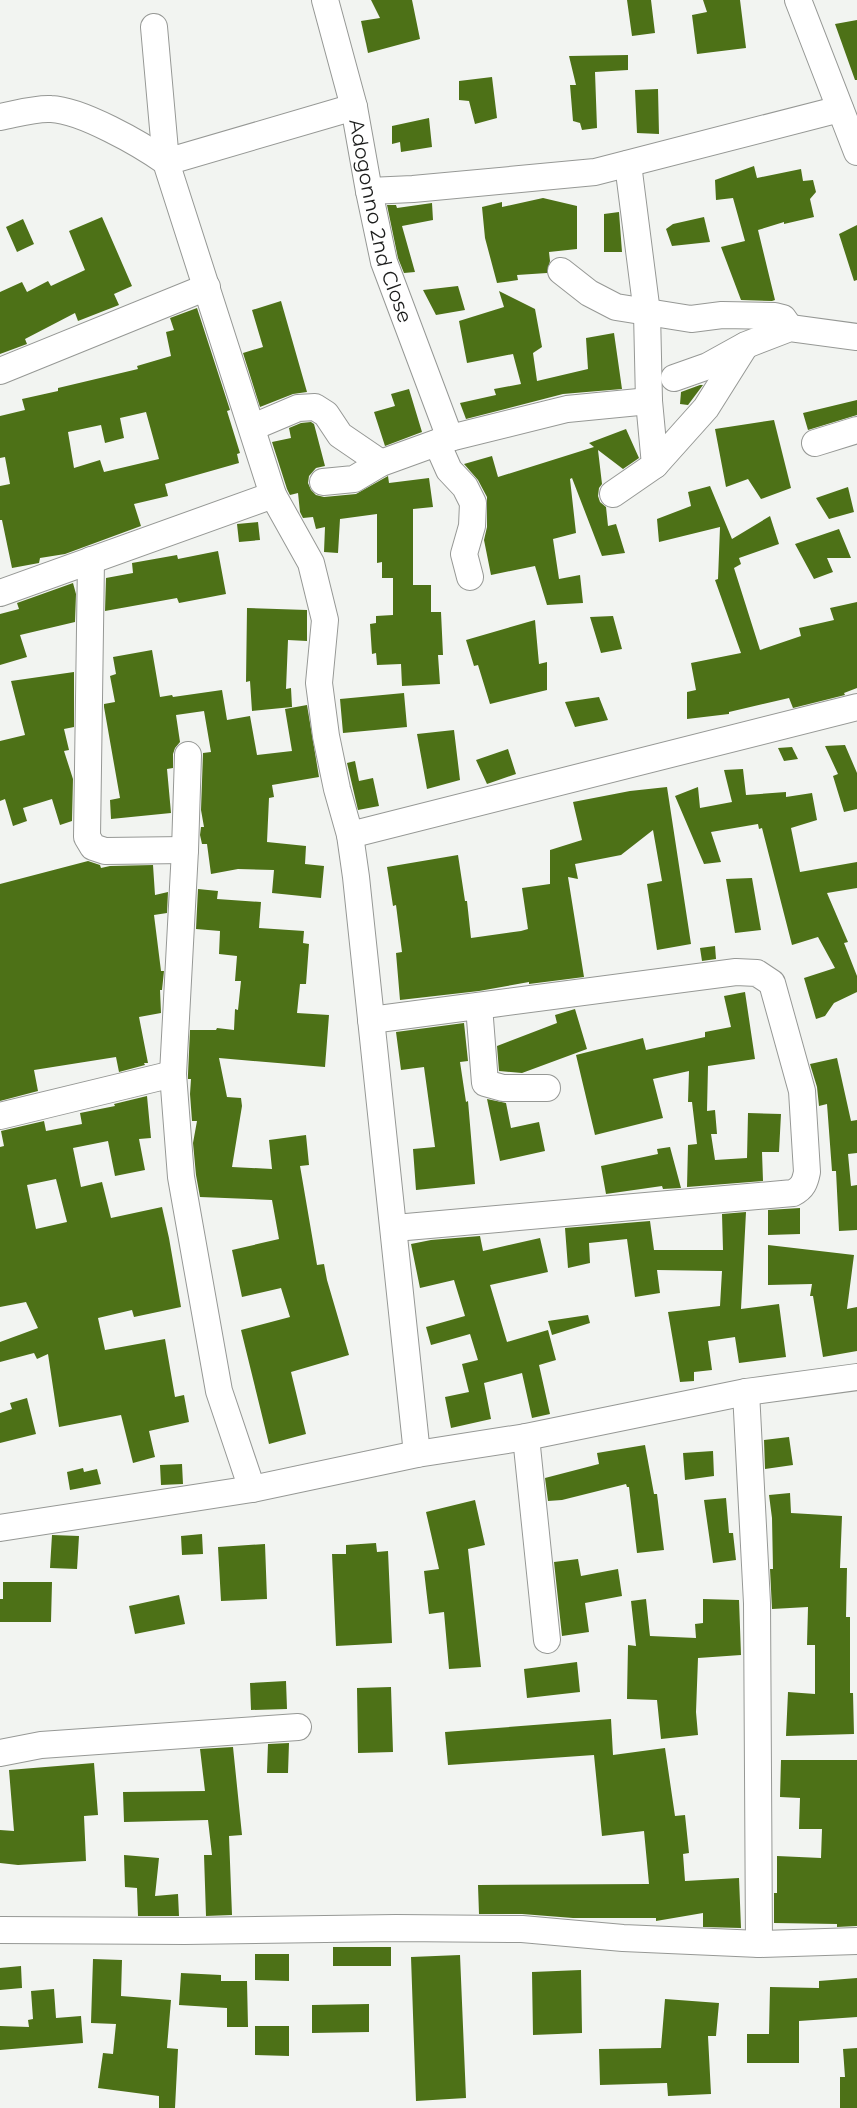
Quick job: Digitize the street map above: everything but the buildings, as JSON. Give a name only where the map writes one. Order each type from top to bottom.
[{"type":"street","name":"Adogonno 2nd Close","points":[[325,0],[354,107],[384,262],[443,440],[449,470],[465,487],[472,503],[472,526],[464,554],[470,577]]},
{"type":"street","points":[[798,0],[857,152]]},
{"type":"street","points":[[154,27],[166,162],[273,495],[311,563],[325,621],[319,682],[326,736],[337,789],[351,835],[395,1228],[417,1454]]},
{"type":"street","points":[[166,162],[354,107]]},
{"type":"street","points":[[0,117],[51,109],[69,112],[119,133],[166,162]]},
{"type":"street","points":[[369,191],[595,172],[840,109]]},
{"type":"street","points":[[628,164],[647,313],[649,401],[655,465]]},
{"type":"street","points":[[561,271],[589,293],[616,307],[691,319],[722,315],[775,316],[783,318],[790,328]]},
{"type":"street","points":[[0,371],[207,287]]},
{"type":"street","points":[[674,378],[708,366],[746,345],[790,328],[857,337]]},
{"type":"street","points":[[613,494],[655,465],[706,408],[746,345]]},
{"type":"street","points":[[323,482],[354,479],[381,463],[443,440],[567,409],[649,401]]},
{"type":"street","points":[[253,428],[298,408],[315,407],[326,414],[340,435],[381,463]]},
{"type":"street","points":[[815,443],[857,430]]},
{"type":"street","points":[[0,594],[273,495]]},
{"type":"street","points":[[91,560],[87,837],[93,847],[105,851],[185,850]]},
{"type":"street","points":[[351,835],[857,707]]},
{"type":"street","points":[[188,755],[173,1074],[181,1177],[219,1391],[252,1489]]},
{"type":"street","points":[[371,1020],[736,972],[757,973],[772,983],[802,1090],[807,1172],[804,1183],[794,1193],[395,1228]]},
{"type":"street","points":[[479,1006],[485,1083],[503,1088],[547,1088]]},
{"type":"street","points":[[0,1116],[173,1074]]},
{"type":"street","points":[[0,1527],[252,1489],[417,1454],[526,1437],[746,1392],[857,1377]]},
{"type":"street","points":[[746,1392],[757,1603],[759,1944]]},
{"type":"street","points":[[526,1437],[547,1640]]},
{"type":"street","points":[[0,1753],[41,1745],[298,1727]]},
{"type":"street","points":[[0,1930],[522,1929],[623,1938],[759,1944],[857,1941]]}]
